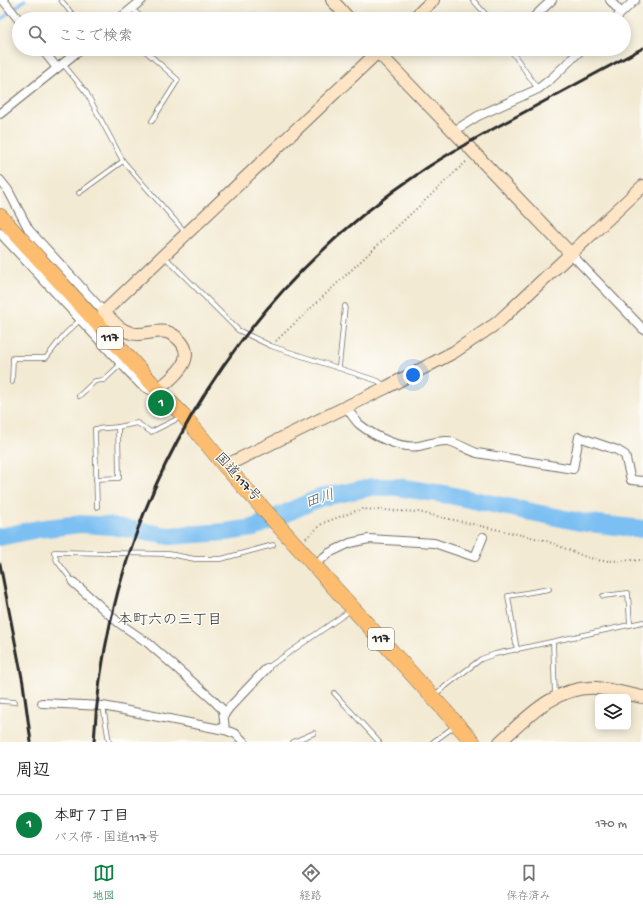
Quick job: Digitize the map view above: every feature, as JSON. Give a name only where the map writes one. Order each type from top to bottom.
[{"type":"highway","name":"国道117号","points":[[0,216],[158,390],[184,416],[225,466],[473,742]]},
{"type":"street","points":[[3,0],[13,12]]},
{"type":"street","points":[[127,12],[142,0]]},
{"type":"street","points":[[332,0],[343,12]]},
{"type":"street","points":[[420,12],[433,0]]},
{"type":"street","points":[[539,12],[552,0]]},
{"type":"street","points":[[610,0],[616,12]]},
{"type":"street","points":[[622,12],[635,0]]},
{"type":"street","points":[[49,56],[60,66]]},
{"type":"street","points":[[0,114],[72,56]]},
{"type":"street","points":[[104,312],[372,56]]},
{"type":"street","points":[[384,56],[643,329]]},
{"type":"street","points":[[454,131],[478,116],[538,89],[575,56]]},
{"type":"street","points":[[0,180],[8,190],[29,230],[104,312],[122,330],[132,334],[167,332],[177,338],[184,345],[186,355],[184,364],[158,390],[150,390],[141,385],[0,233]]},
{"type":"street","points":[[225,466],[387,387],[454,352],[497,323],[643,186]]},
{"type":"street","points":[[346,406],[358,423],[369,431],[402,446],[417,446],[440,441],[450,441],[465,450],[477,453],[573,469],[579,437],[617,450],[625,455],[631,480],[643,481]]},
{"type":"street","points":[[314,565],[329,553],[350,543],[369,539],[434,543],[475,557],[483,536]]},
{"type":"street","points":[[73,582],[119,623],[148,643],[223,710],[226,730]]},
{"type":"street","points":[[224,715],[267,668]]},
{"type":"street","points":[[500,742],[543,704],[568,691],[596,688],[643,697]]},
{"type":"street","points":[[42,704],[103,706],[226,730],[236,734],[244,742]]},
{"type":"lane","points":[[62,0],[71,12]]},
{"type":"lane","points":[[473,0],[484,12]]},
{"type":"lane","points":[[131,9],[135,12]]},
{"type":"lane","points":[[151,56],[178,80],[152,121]]},
{"type":"lane","points":[[515,56],[538,89]]},
{"type":"lane","points":[[60,66],[86,92],[123,161],[186,234]]},
{"type":"lane","points":[[80,193],[123,161]]},
{"type":"lane","points":[[163,256],[238,330],[271,346],[339,367],[378,381],[387,387]]},
{"type":"lane","points":[[339,367],[345,306]]},
{"type":"lane","points":[[12,382],[13,358],[46,358],[64,335],[80,320]]},
{"type":"lane","points":[[79,396],[95,381],[104,380],[121,364]]},
{"type":"lane","points":[[97,507],[96,429],[118,427],[137,422],[151,432],[184,416]]},
{"type":"lane","points":[[96,479],[119,478],[118,427]]},
{"type":"lane","points":[[73,582],[57,562],[54,552],[169,554],[195,559],[221,559],[273,545]]},
{"type":"lane","points":[[518,650],[508,596],[549,589]]},
{"type":"lane","points":[[603,596],[628,593],[630,624]]},
{"type":"lane","points":[[267,668],[353,608]]},
{"type":"lane","points":[[432,697],[481,659],[495,654],[643,622]]},
{"type":"lane","points":[[553,642],[555,698]]},
{"type":"lane","points":[[334,693],[378,742]]},
{"type":"lane","points":[[0,701],[15,702]]},
{"type":"lane","points":[[103,706],[109,742]]},
{"type":"lane","points":[[433,742],[457,724]]},
{"type":"lane","points":[[293,742],[314,733]]},
{"type":"path","points":[[271,346],[476,153]]},
{"type":"path","points":[[293,541],[323,524],[361,509],[418,512],[544,540],[586,557],[602,561],[643,560]]},
{"type":"waterway","points":[[0,20],[25,0]]},
{"type":"waterway","name":"田川","points":[[0,537],[38,529],[80,524],[111,526],[169,536],[226,532],[253,528],[319,498],[372,487],[397,487],[449,495],[580,522],[643,529]]},
{"type":"railway","points":[[631,54],[643,48]]},
{"type":"railway","points":[[94,742],[104,655],[124,572],[153,492],[191,416],[238,345],[293,280],[355,221],[425,169],[483,134],[628,56]]},
{"type":"railway","points":[[0,564],[23,683],[31,742]]},
{"type":"place","name":"本町７丁目","points":[[161,403]]},
{"type":"district","name":"本町六の三丁目","points":[[170,621]]}]
